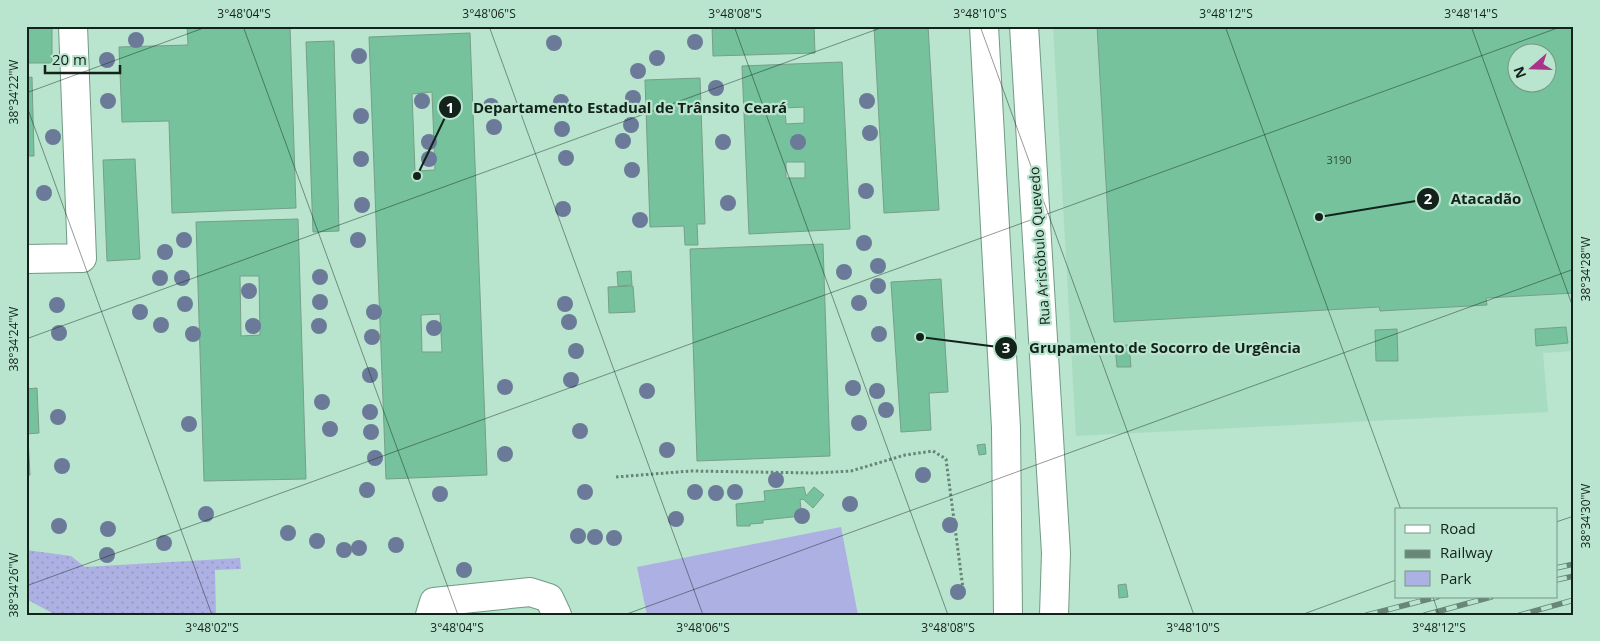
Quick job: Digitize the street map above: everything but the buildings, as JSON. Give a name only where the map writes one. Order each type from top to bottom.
[{"type":"street","points":[[26,259],[82,258],[73,26]]},
{"type":"street","points":[[984,26],[1006,428],[1008,615]]},
{"type":"street","name":"Rua Aristóbulo Quevedo","points":[[1024,26],[1056,554],[1054,615]]},
{"type":"street","points":[[1006,428],[1049,425]]},
{"type":"street","points":[[430,615],[434,602],[530,592],[549,598],[557,615]]},
{"type":"path","points":[[616,477],[691,471],[851,472],[905,455],[933,451],[946,459],[964,596]]},
{"type":"shaded area","points":[[1053,26],[1574,26],[1574,351],[1543,353],[1548,412],[1076,436]]},
{"type":"green space","points":[[841,527],[858,615],[647,615],[637,567]]},
{"type":"green space","points":[[26,550],[71,556],[85,567],[240,558],[241,569],[215,570],[216,615],[56,615],[26,599]]},
{"type":"railway","points":[[1558,568],[1574,564]]},
{"type":"railway","points":[[1558,580],[1574,576]]},
{"type":"railway","points":[[1367,615],[1433,598]]},
{"type":"railway","points":[[1425,615],[1487,598]]},
{"type":"railway","points":[[1520,615],[1574,600]]},
{"type":"place","name":"Departamento Estadual de Trânsito Ceará","points":[[417,176]]},
{"type":"place","name":"Atacadão","points":[[1319,217]]},
{"type":"place","name":"Grupamento de Socorro de Urgência","points":[[920,337]]}]
